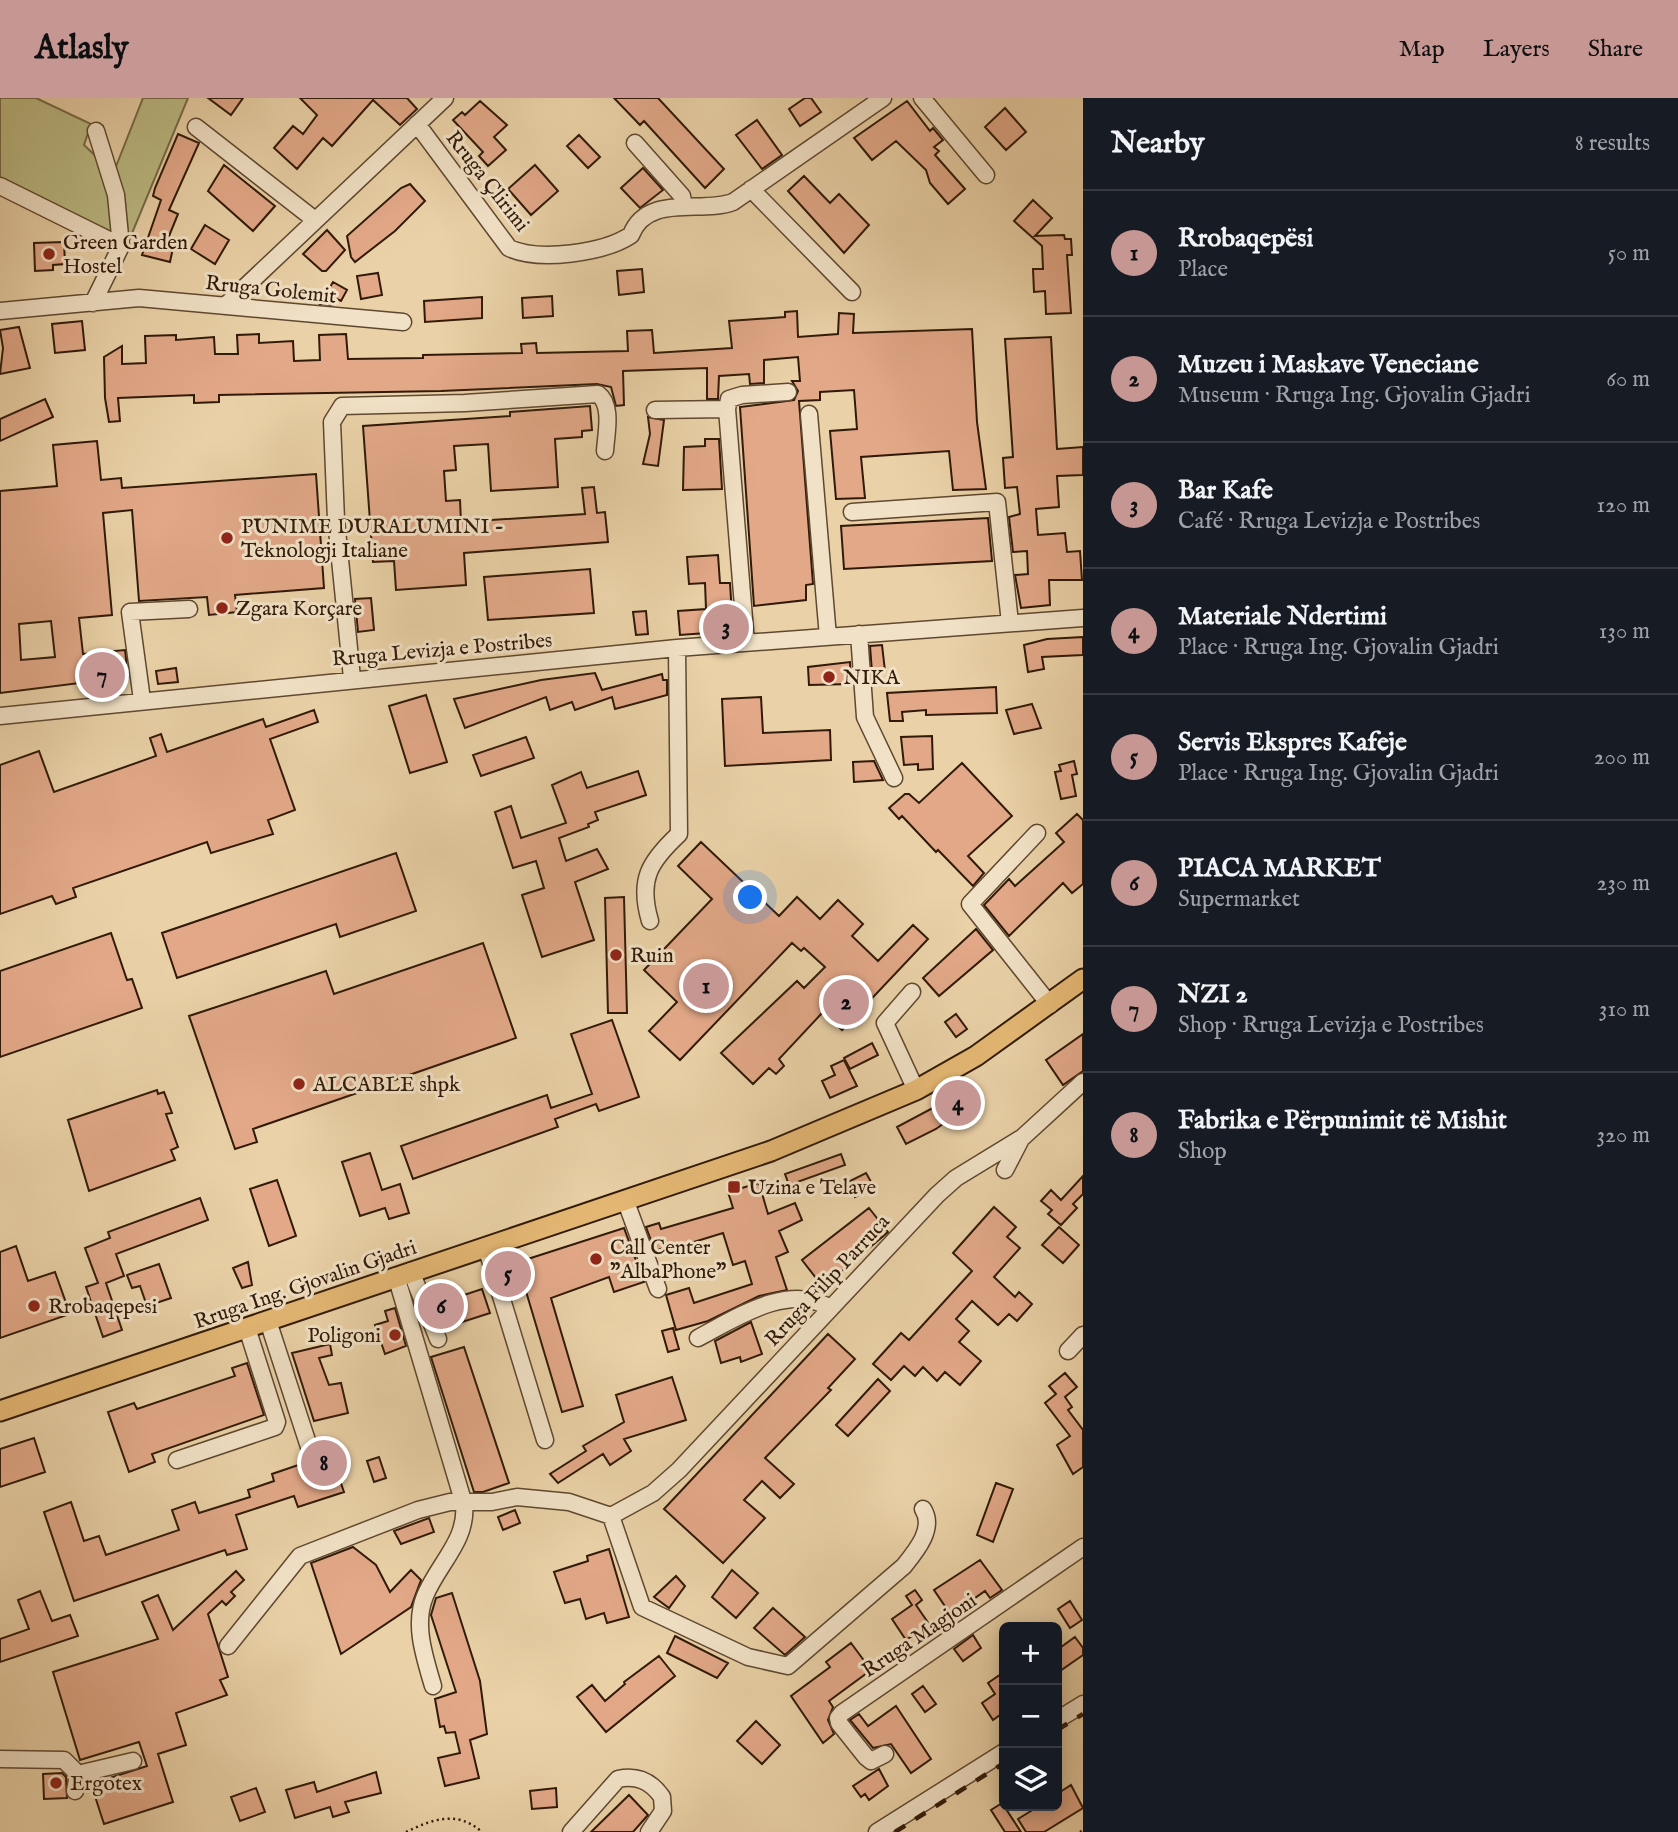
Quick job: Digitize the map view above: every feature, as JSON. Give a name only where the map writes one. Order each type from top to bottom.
[{"type":"main road","name":"Rruga Ing. Gjovalin Gjadri","points":[[0,1411],[403,1273],[740,1163],[916,1090],[976,1056],[1083,979]]},
{"type":"street","points":[[420,98],[432,110]]},
{"type":"street","points":[[225,306],[445,98]]},
{"type":"street","name":"Rruga Çlirimi","points":[[417,124],[509,248],[530,255],[610,247],[631,235],[635,225],[656,212],[684,206],[718,208],[751,189],[883,98]]},
{"type":"street","points":[[922,98],[986,175]]},
{"type":"street","points":[[196,127],[315,220]]},
{"type":"street","points":[[93,303],[121,246],[116,195],[96,131]]},
{"type":"street","points":[[635,143],[682,196],[684,206]]},
{"type":"street","points":[[0,187],[121,246]]},
{"type":"street","points":[[751,189],[852,292]]},
{"type":"street","name":"Rruga Golemit","points":[[0,311],[139,298],[403,322]]},
{"type":"street","points":[[746,643],[727,409],[729,400],[742,395],[788,392]]},
{"type":"street","points":[[352,678],[336,520],[332,422],[342,406],[466,403],[598,394],[604,399],[607,410],[606,451]]},
{"type":"street","points":[[655,410],[727,409]]},
{"type":"street","points":[[809,414],[828,636]]},
{"type":"street","points":[[852,512],[997,502],[1010,623]]},
{"type":"street","points":[[142,701],[130,612],[189,610]]},
{"type":"street","name":"Rruga Levizja e Postribes","points":[[0,716],[352,678],[677,648],[1083,618]]},
{"type":"street","points":[[859,634],[865,717],[894,778]]},
{"type":"street","points":[[650,920],[645,887],[649,868],[660,852],[679,835],[677,648]]},
{"type":"street","points":[[1037,833],[970,904],[1050,1005]]},
{"type":"street","points":[[912,992],[885,1023],[916,1090]]},
{"type":"street","name":"Rruga Filip Parruca","points":[[611,1516],[653,1493],[679,1470],[937,1195],[956,1178],[1023,1138],[1083,1082]]},
{"type":"street","points":[[1005,1170],[1011,1154],[1023,1138]]},
{"type":"street","points":[[626,1202],[658,1289]]},
{"type":"street","points":[[486,1247],[545,1440]]},
{"type":"street","points":[[403,1273],[438,1339]]},
{"type":"street","points":[[403,1273],[464,1504],[466,1523],[424,1598],[420,1637],[433,1686]]},
{"type":"street","points":[[698,1338],[781,1301],[801,1297],[818,1300],[830,1308]]},
{"type":"street","points":[[268,1321],[311,1453]]},
{"type":"street","points":[[177,1460],[275,1427],[277,1422],[247,1328]]},
{"type":"street","points":[[1068,1351],[1083,1335]]},
{"type":"street","points":[[228,1646],[300,1556],[418,1510],[450,1502],[464,1504],[517,1497],[591,1508],[611,1516],[642,1607],[748,1657],[788,1666],[904,1566],[928,1526],[928,1517],[923,1509]]},
{"type":"street","name":"Rruga Magjoni","points":[[885,1754],[871,1761],[839,1723],[838,1718],[842,1713],[1083,1547]]},
{"type":"street","points":[[1062,1717],[1083,1704]]},
{"type":"street","points":[[877,1832],[999,1755]]},
{"type":"street","points":[[0,1759],[64,1760],[78,1774]]},
{"type":"street","points":[[78,1774],[133,1761]]},
{"type":"street","points":[[75,1791],[78,1774]]},
{"type":"street","points":[[571,1832],[618,1779],[625,1777],[645,1781],[662,1797],[663,1811],[649,1832]]},
{"type":"path","points":[[406,1832],[440,1818],[454,1817],[471,1822],[482,1832]]},
{"type":"shaded area","points":[[0,98],[36,98],[91,124],[84,145],[102,162],[117,237],[0,192]]},
{"type":"shaded area","points":[[143,98],[188,98],[128,243],[115,169]]},
{"type":"building","points":[[208,98],[243,98],[231,115]]},
{"type":"building","points":[[300,98],[407,98],[417,109],[400,125],[373,100],[332,146],[323,138],[297,169],[274,148],[293,126],[303,134],[317,115]]},
{"type":"building","points":[[614,98],[658,98],[724,169],[705,188],[644,121],[640,125]]},
{"type":"building","points":[[805,98],[811,98],[821,112],[800,126],[789,109]]},
{"type":"building","points":[[480,101],[507,125],[494,137],[506,150],[488,166],[479,156],[483,152],[453,120],[462,112],[465,115]]},
{"type":"building","points":[[907,101],[930,131],[933,128],[943,140],[934,147],[939,151],[935,155],[965,189],[948,204],[930,183],[926,170],[896,141],[872,160],[854,138]]},
{"type":"building","points":[[1005,108],[1026,132],[1006,150],[985,127]]},
{"type":"building","points":[[757,120],[782,155],[762,169],[736,135]]},
{"type":"building","points":[[178,134],[199,143],[169,210],[178,214],[167,241],[174,243],[170,262],[142,255],[161,200],[153,196],[155,188]]},
{"type":"building","points":[[579,135],[600,157],[588,168],[567,146]]},
{"type":"building","points":[[224,165],[275,206],[253,231],[208,191]]},
{"type":"building","points":[[535,165],[558,191],[531,215],[508,189]]},
{"type":"building","points":[[643,168],[663,190],[640,208],[621,188]]},
{"type":"building","points":[[804,176],[830,203],[839,194],[869,225],[844,253],[788,191]]},
{"type":"building","points":[[410,184],[425,201],[395,231],[355,262],[351,257],[347,236],[401,188]]},
{"type":"building","points":[[1033,200],[1052,218],[1035,236],[1064,235],[1065,239],[1071,239],[1072,255],[1067,255],[1071,313],[1046,314],[1045,291],[1034,292],[1033,269],[1043,269],[1042,246],[1014,221]]},
{"type":"building","points":[[205,225],[229,240],[215,264],[191,249]]},
{"type":"building","points":[[327,230],[345,250],[326,271],[322,271],[303,254]]},
{"type":"building","name":"Green Garden Hostel","points":[[64,242],[65,264],[53,265],[53,270],[35,271],[34,243]]},
{"type":"building","points":[[642,269],[644,292],[619,295],[617,271]]},
{"type":"building","points":[[378,273],[382,295],[361,299],[357,276]]},
{"type":"building","points":[[333,282],[347,290],[341,301],[337,299],[333,305],[320,304]]},
{"type":"building","points":[[552,296],[553,316],[523,318],[522,298]]},
{"type":"building","points":[[482,297],[482,318],[425,322],[424,301]]},
{"type":"building","points":[[797,311],[798,337],[838,334],[839,313],[854,314],[853,333],[972,329],[977,422],[986,489],[953,490],[949,451],[861,457],[865,498],[836,499],[830,431],[857,429],[854,390],[820,392],[820,400],[799,401],[813,584],[806,585],[806,600],[754,606],[740,407],[794,400],[798,391],[792,381],[800,381],[798,357],[764,360],[764,383],[750,384],[749,374],[719,376],[718,399],[707,399],[707,368],[623,371],[624,405],[616,406],[611,387],[597,384],[441,391],[219,395],[219,402],[194,403],[194,395],[118,398],[120,421],[109,422],[105,398],[104,357],[122,346],[122,364],[146,363],[145,336],[176,335],[176,340],[214,337],[215,354],[238,354],[237,335],[259,334],[259,343],[293,341],[294,361],[320,360],[319,335],[346,334],[348,359],[423,358],[423,355],[522,353],[521,344],[536,343],[537,353],[628,351],[627,331],[652,330],[654,353],[732,348],[729,321],[785,317],[785,312]]},
{"type":"building","points":[[82,321],[85,350],[55,353],[52,324]]},
{"type":"building","points":[[19,327],[30,368],[0,374],[3,348],[0,330]]},
{"type":"building","points":[[1051,337],[1057,449],[1083,447],[1083,475],[1057,476],[1059,507],[1036,509],[1038,535],[1065,533],[1067,552],[1080,551],[1082,580],[1049,580],[1050,605],[1021,608],[1015,575],[1028,574],[1027,551],[1013,552],[1009,517],[1020,514],[1017,487],[1005,488],[1003,458],[1013,457],[1005,339]]},
{"type":"building","points":[[45,399],[53,417],[0,441],[0,419]]},
{"type":"building","points":[[590,406],[592,430],[582,431],[582,437],[555,439],[558,487],[491,491],[488,444],[454,446],[456,470],[444,471],[446,501],[460,500],[461,522],[585,514],[582,488],[594,487],[597,513],[605,512],[608,542],[464,553],[466,585],[396,590],[394,561],[373,562],[363,426],[510,416],[510,412]]},
{"type":"building","points":[[648,417],[664,420],[658,466],[643,464],[650,434]]},
{"type":"building","points":[[705,439],[719,439],[722,489],[683,490],[684,447],[705,446]]},
{"type":"building","points":[[97,441],[101,480],[121,478],[122,488],[316,474],[324,588],[235,595],[237,612],[209,615],[207,597],[139,601],[132,510],[103,513],[112,615],[79,618],[83,654],[125,650],[128,677],[0,693],[0,491],[57,486],[53,445]],"holes":[[[51,621],[55,657],[21,660],[19,624]]]},
{"type":"building","points":[[988,518],[992,561],[844,569],[841,526]]},
{"type":"building","points":[[718,555],[720,583],[730,583],[733,631],[680,635],[678,611],[706,609],[705,583],[689,584],[687,557]]},
{"type":"building","points":[[590,569],[594,613],[488,620],[484,577]]},
{"type":"building","points":[[371,598],[374,630],[358,632],[355,599]]},
{"type":"building","points":[[646,611],[648,634],[636,635],[633,612]]},
{"type":"building","points":[[1083,637],[1083,655],[1042,657],[1044,669],[1028,672],[1024,645],[1047,639]]},
{"type":"building","points":[[882,645],[885,671],[872,672],[870,646]]},
{"type":"building","name":"NIKA","points":[[850,662],[851,684],[809,685],[808,667]]},
{"type":"building","points":[[176,668],[178,682],[158,684],[156,671]]},
{"type":"building","points":[[595,673],[602,690],[662,674],[663,680],[667,680],[667,695],[615,709],[612,697],[575,710],[572,702],[550,710],[546,697],[465,728],[454,699],[541,680]]},
{"type":"building","points":[[996,687],[997,713],[926,715],[926,710],[902,712],[903,721],[890,721],[887,693]]},
{"type":"building","points":[[426,695],[447,762],[410,773],[389,706]]},
{"type":"building","points":[[761,697],[763,733],[830,730],[831,760],[725,766],[722,699]]},
{"type":"building","points":[[1032,704],[1041,728],[1014,734],[1006,710]]},
{"type":"building","points":[[314,710],[318,722],[270,739],[295,810],[268,820],[273,834],[211,853],[207,842],[73,888],[76,897],[56,904],[52,896],[0,914],[0,765],[39,751],[54,792],[156,756],[150,738],[161,734],[167,752],[263,719],[266,727]]},
{"type":"building","points":[[932,736],[933,769],[918,770],[918,764],[904,765],[901,737]]},
{"type":"building","points":[[526,737],[534,758],[481,776],[473,755]]},
{"type":"building","points":[[874,761],[883,780],[854,782],[853,762]]},
{"type":"building","points":[[1074,761],[1077,774],[1072,775],[1076,796],[1061,799],[1055,772],[1061,771],[1059,765]]},
{"type":"building","points":[[962,763],[1012,816],[968,856],[984,873],[973,886],[902,816],[899,819],[889,808],[905,794],[909,794],[919,803]]},
{"type":"building","points":[[638,771],[646,795],[595,812],[598,820],[588,824],[589,827],[559,838],[566,861],[597,849],[608,869],[575,882],[594,940],[542,957],[522,895],[544,888],[536,861],[513,868],[495,812],[511,806],[521,838],[566,823],[552,785],[581,772],[587,788]]},
{"type":"building","points":[[1077,814],[1083,820],[1083,884],[1072,893],[1063,883],[1009,936],[984,905],[1009,879],[1015,886],[1064,842],[1056,833]]},
{"type":"building","points":[[701,842],[779,916],[797,897],[820,919],[838,900],[863,924],[852,936],[878,961],[913,925],[928,939],[842,1030],[823,1012],[779,1059],[784,1066],[776,1074],[769,1068],[753,1084],[721,1053],[797,981],[804,988],[825,967],[804,948],[801,951],[792,943],[680,1060],[649,1031],[677,1002],[644,970],[712,899],[678,866]]},
{"type":"building","points":[[396,853],[416,911],[340,937],[336,924],[177,978],[162,933]]},
{"type":"building","name":"Ruin","points":[[624,897],[627,1013],[608,1013],[605,898]]},
{"type":"building","points":[[976,929],[993,950],[939,996],[923,978]]},
{"type":"building","points":[[111,933],[127,980],[132,979],[142,1008],[0,1057],[0,971]]},
{"type":"building","name":"ALCABLE shpk","points":[[483,943],[516,1038],[253,1129],[257,1142],[235,1149],[189,1016],[326,971],[334,994]]},
{"type":"building","points":[[956,1014],[967,1029],[956,1037],[945,1022]]},
{"type":"building","points":[[612,1020],[639,1097],[599,1111],[596,1104],[555,1119],[558,1127],[413,1179],[401,1146],[547,1095],[551,1108],[592,1094],[571,1034]]},
{"type":"building","points":[[1083,1034],[1083,1071],[1063,1085],[1046,1060]]},
{"type":"building","points":[[872,1043],[878,1055],[850,1069],[844,1058]]},
{"type":"building","points":[[844,1060],[857,1086],[830,1098],[822,1081],[835,1075],[831,1066]]},
{"type":"building","points":[[974,1086],[980,1097],[936,1129],[906,1144],[897,1127]]},
{"type":"building","points":[[157,1090],[158,1094],[164,1092],[172,1113],[166,1114],[178,1147],[171,1150],[175,1160],[89,1191],[68,1120]]},
{"type":"building","points":[[370,1153],[382,1190],[400,1184],[409,1213],[389,1219],[385,1208],[360,1216],[342,1162]]},
{"type":"building","points":[[841,1154],[845,1165],[789,1185],[785,1174]]},
{"type":"building","points":[[866,1173],[874,1187],[855,1197],[850,1181]]},
{"type":"building","points":[[1083,1176],[1083,1194],[1073,1204],[1077,1208],[1061,1225],[1048,1214],[1052,1210],[1041,1201],[1051,1190],[1061,1200]]},
{"type":"building","points":[[277,1180],[296,1236],[269,1246],[250,1189]]},
{"type":"building","points":[[759,1183],[768,1214],[795,1203],[802,1220],[779,1231],[788,1252],[776,1257],[787,1290],[759,1296],[708,1321],[676,1330],[666,1295],[689,1288],[694,1303],[752,1284],[745,1261],[733,1265],[723,1233],[671,1249],[670,1246],[655,1251],[646,1227],[659,1223],[661,1229],[733,1208],[728,1192]]},
{"type":"building","points":[[200,1198],[208,1220],[116,1254],[124,1276],[106,1283],[122,1330],[103,1337],[86,1287],[98,1283],[85,1248],[110,1238],[108,1232]]},
{"type":"building","points":[[994,1207],[1016,1227],[1007,1237],[1020,1248],[994,1277],[1015,1297],[1019,1292],[1032,1304],[1017,1321],[1009,1314],[998,1325],[972,1301],[956,1319],[969,1331],[959,1342],[981,1361],[960,1385],[945,1372],[937,1381],[923,1367],[915,1376],[904,1366],[891,1380],[873,1364],[901,1333],[909,1340],[972,1271],[953,1253]]},
{"type":"building","points":[[869,1208],[888,1232],[823,1287],[802,1260]]},
{"type":"building","points":[[1059,1227],[1079,1245],[1063,1263],[1042,1245]]},
{"type":"building","points":[[624,1228],[644,1282],[614,1292],[609,1277],[551,1298],[583,1406],[562,1412],[522,1278],[508,1283],[503,1267]]},
{"type":"building","name":"Rrobaqepesi","points":[[16,1246],[28,1281],[55,1272],[70,1314],[0,1338],[0,1252]]},
{"type":"building","points":[[248,1262],[252,1285],[242,1288],[233,1268]]},
{"type":"building","points":[[159,1264],[171,1298],[147,1306],[140,1286],[132,1288],[127,1275]]},
{"type":"building","points":[[445,1289],[449,1300],[482,1289],[490,1313],[456,1324],[453,1313],[440,1317],[431,1294]]},
{"type":"building","name":"Poligoni","points":[[395,1308],[406,1346],[385,1354],[375,1325],[388,1321],[385,1311]]},
{"type":"building","points":[[751,1322],[762,1354],[741,1362],[740,1357],[721,1363],[715,1341]]},
{"type":"building","points":[[673,1328],[679,1349],[668,1352],[662,1331]]},
{"type":"building","points":[[828,1334],[855,1359],[828,1388],[831,1390],[765,1458],[794,1484],[780,1498],[762,1481],[744,1500],[765,1518],[723,1563],[664,1509]]},
{"type":"building","points":[[330,1344],[332,1355],[319,1358],[329,1385],[341,1383],[348,1413],[314,1421],[292,1353]]},
{"type":"building","points":[[464,1347],[509,1483],[483,1492],[474,1492],[431,1357]]},
{"type":"building","points":[[247,1363],[264,1415],[152,1454],[155,1462],[129,1472],[108,1412],[134,1403],[137,1409],[235,1376],[232,1368]]},
{"type":"building","points":[[1065,1373],[1077,1387],[1065,1397],[1072,1407],[1068,1410],[1083,1430],[1083,1467],[1073,1474],[1057,1445],[1070,1436],[1045,1403],[1056,1394],[1049,1386]]},
{"type":"building","points":[[672,1377],[686,1420],[624,1439],[631,1451],[610,1465],[603,1454],[558,1483],[550,1474],[586,1451],[583,1446],[624,1422],[616,1395]]},
{"type":"building","points":[[878,1379],[890,1391],[848,1436],[836,1425]]},
{"type":"building","points":[[34,1438],[45,1472],[0,1487],[0,1449]]},
{"type":"building","points":[[379,1457],[386,1478],[374,1482],[367,1461]]},
{"type":"building","points":[[307,1462],[312,1463],[314,1469],[334,1463],[344,1492],[298,1507],[294,1496],[236,1515],[247,1549],[227,1555],[225,1550],[74,1601],[44,1512],[71,1502],[84,1541],[99,1536],[106,1555],[179,1530],[172,1510],[195,1502],[199,1513],[250,1497],[248,1490],[274,1481],[272,1474]]},
{"type":"building","points":[[996,1483],[1013,1489],[993,1542],[977,1535]]},
{"type":"building","points":[[515,1510],[520,1523],[503,1530],[498,1517]]},
{"type":"building","points":[[429,1518],[434,1532],[401,1544],[394,1531]]},
{"type":"building","points":[[353,1547],[376,1565],[390,1592],[411,1570],[421,1580],[411,1607],[341,1654],[311,1563]]},
{"type":"building","points":[[609,1549],[629,1617],[607,1623],[604,1613],[586,1619],[580,1599],[565,1603],[554,1572],[588,1561],[587,1556]]},
{"type":"building","points":[[980,1560],[1002,1590],[990,1598],[985,1591],[951,1615],[934,1590]]},
{"type":"building","points":[[732,1570],[758,1593],[736,1618],[712,1597]]},
{"type":"building","points":[[236,1571],[244,1580],[231,1592],[235,1596],[226,1605],[222,1601],[208,1614],[228,1677],[220,1680],[227,1695],[176,1713],[186,1745],[158,1754],[173,1802],[104,1824],[91,1784],[147,1766],[139,1742],[80,1760],[53,1672],[158,1639],[142,1602],[158,1595],[173,1630]]},
{"type":"building","points":[[676,1576],[685,1586],[669,1608],[654,1597]]},
{"type":"building","points":[[915,1590],[922,1600],[916,1605],[929,1624],[906,1640],[892,1619],[912,1605],[906,1596]]},
{"type":"building","points":[[40,1591],[52,1621],[70,1615],[78,1636],[0,1662],[0,1639],[29,1629],[18,1600]]},
{"type":"building","points":[[452,1593],[480,1681],[487,1734],[470,1740],[479,1778],[445,1786],[438,1758],[460,1753],[455,1732],[446,1733],[444,1726],[440,1727],[435,1699],[456,1692],[431,1615],[436,1598]]},
{"type":"building","points":[[1070,1601],[1082,1620],[1070,1628],[1058,1609]]},
{"type":"building","points":[[773,1608],[805,1637],[785,1655],[754,1628]]},
{"type":"building","points":[[973,1635],[981,1648],[963,1661],[954,1649]]},
{"type":"building","points":[[675,1636],[728,1663],[717,1678],[667,1653]]},
{"type":"building","points":[[1075,1637],[1083,1648],[1083,1655],[1062,1670],[1062,1646]]},
{"type":"building","points":[[851,1643],[871,1670],[829,1701],[833,1707],[828,1720],[834,1734],[823,1743],[791,1696],[830,1667],[826,1662]]},
{"type":"building","points":[[659,1656],[675,1676],[606,1732],[577,1697],[592,1685],[605,1701],[625,1684],[624,1682]]},
{"type":"building","points":[[999,1675],[999,1716],[993,1720],[982,1703],[995,1694],[988,1683]]},
{"type":"building","points":[[923,1686],[936,1704],[925,1712],[912,1694]]},
{"type":"building","points":[[896,1706],[931,1759],[911,1773],[891,1744],[873,1748],[850,1720],[859,1714],[868,1726]]},
{"type":"building","points":[[756,1721],[780,1745],[762,1764],[737,1741]]},
{"type":"building","points":[[879,1769],[888,1786],[869,1800],[865,1794],[861,1797],[853,1786]]},
{"type":"building","points":[[376,1772],[381,1793],[345,1802],[349,1812],[333,1817],[330,1807],[295,1818],[286,1790],[314,1782],[317,1792]]},
{"type":"building","points":[[62,1773],[66,1777],[67,1798],[44,1799],[43,1774]]},
{"type":"building","points":[[1071,1785],[1083,1808],[1044,1832],[1026,1832],[1018,1819],[1031,1811],[1062,1811],[1062,1791]]},
{"type":"building","points":[[256,1788],[265,1812],[240,1821],[231,1797]]},
{"type":"building","points":[[556,1788],[557,1807],[532,1809],[530,1791]]},
{"type":"building","points":[[629,1795],[648,1815],[633,1832],[591,1832]]},
{"type":"building","points":[[999,1805],[999,1811],[1007,1811],[1021,1832],[1005,1832],[991,1810]]},
{"type":"railway","points":[[1062,1727],[1083,1714]]},
{"type":"railway","points":[[895,1832],[999,1766]]},
{"type":"place","name":"Green Garden Hostel","points":[[49,254]]},
{"type":"place","name":"PUNIME DURALUMINI - Teknologji Italiane","points":[[227,538]]},
{"type":"place","name":"Zgara Korçare","points":[[222,608]]},
{"type":"place","name":"Bar Kafe","points":[[726,627]]},
{"type":"place","name":"NZI 2","points":[[102,675]]},
{"type":"place","name":"NIKA","points":[[829,677]]},
{"type":"place","name":"Ruin","points":[[616,955]]},
{"type":"place","name":"Rrobaqepësi","points":[[706,986]]},
{"type":"place","name":"Muzeu i Maskave Veneciane","points":[[846,1002]]},
{"type":"place","name":"ALCABLE shpk","points":[[299,1084]]},
{"type":"place","name":"Materiale Ndertimi","points":[[958,1103]]},
{"type":"place","name":"Uzina e Telave","points":[[734,1187]]},
{"type":"place","name":"Call Center \"AlbaPhone\"","points":[[596,1259]]},
{"type":"place","name":"Servis Ekspres Kafeje","points":[[508,1274]]},
{"type":"place","name":"Rrobaqepesi","points":[[34,1306]]},
{"type":"place","name":"PIACA MARKET","points":[[441,1306]]},
{"type":"place","name":"Poligoni","points":[[395,1335]]},
{"type":"place","name":"Fabrika e Përpunimit të Mishit","points":[[324,1463]]},
{"type":"place","name":"Ergotex","points":[[56,1783]]}]
